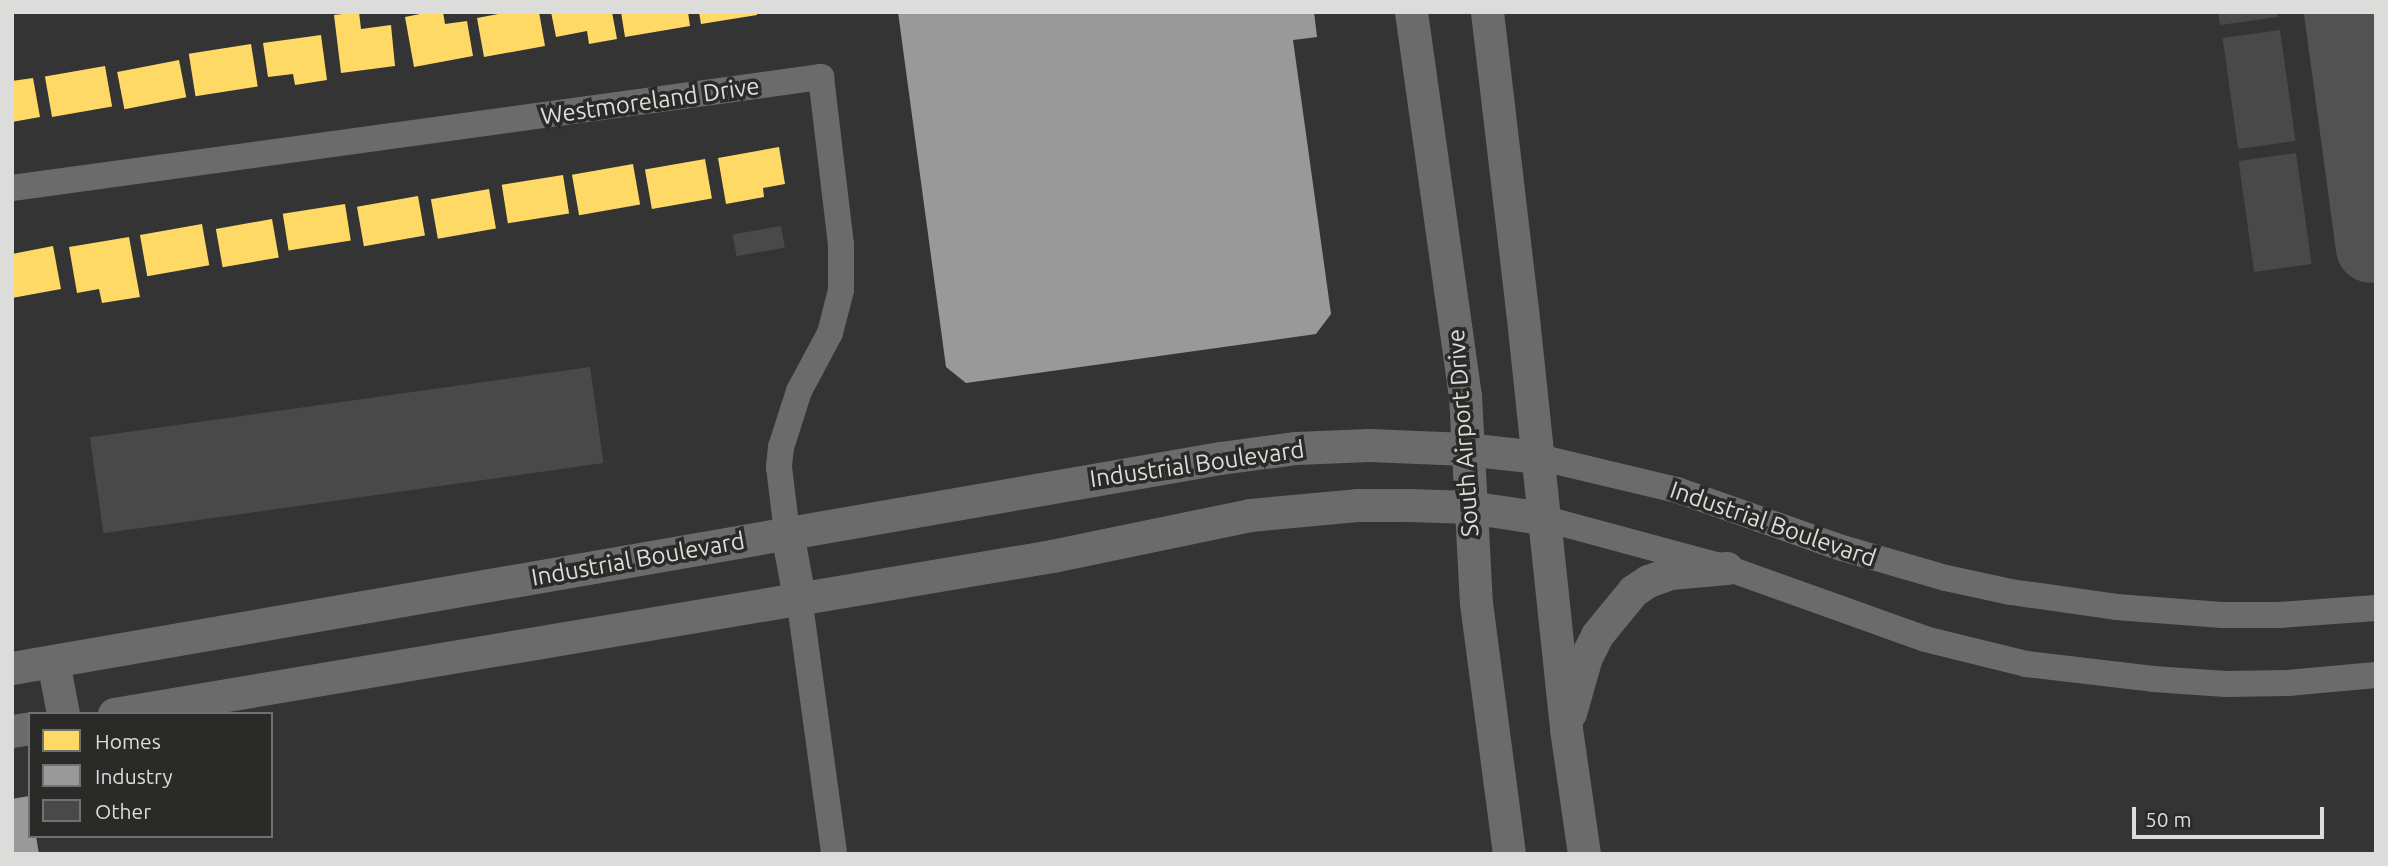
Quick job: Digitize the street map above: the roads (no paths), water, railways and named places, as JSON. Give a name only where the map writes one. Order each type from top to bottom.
[{"type":"main road","name":"South Airport Drive","points":[[1411,12],[1465,396],[1476,603],[1509,854]]},
{"type":"main road","points":[[1487,12],[1566,729],[1584,854]]},
{"type":"main road","name":"Industrial Boulevard","points":[[12,668],[1187,463],[1333,446],[1466,449],[1538,457]]},
{"type":"main road","points":[[126,712],[1064,554],[1240,517],[1357,505],[1469,508],[1542,518]]},
{"type":"main road","points":[[787,533],[799,597]]},
{"type":"main road","points":[[1566,729],[1586,657],[1614,611],[1633,591],[1648,581],[1670,573],[1727,568]]},
{"type":"main road","points":[[53,661],[63,712]]},
{"type":"street","name":"Westmoreland Drive","points":[[12,188],[821,77],[841,245],[841,290],[830,333],[799,391],[781,447],[779,467],[787,533]]},
{"type":"street","name":"Industrial Boulevard","points":[[1538,457],[1677,490],[1842,548],[1946,578],[2011,592],[2174,613],[2279,615],[2376,608]]},
{"type":"street","points":[[1542,518],[1632,540],[1727,568],[1912,635],[2026,664],[2153,679],[2226,684],[2288,683],[2376,675]]},
{"type":"street","points":[[799,597],[834,854]]}]
